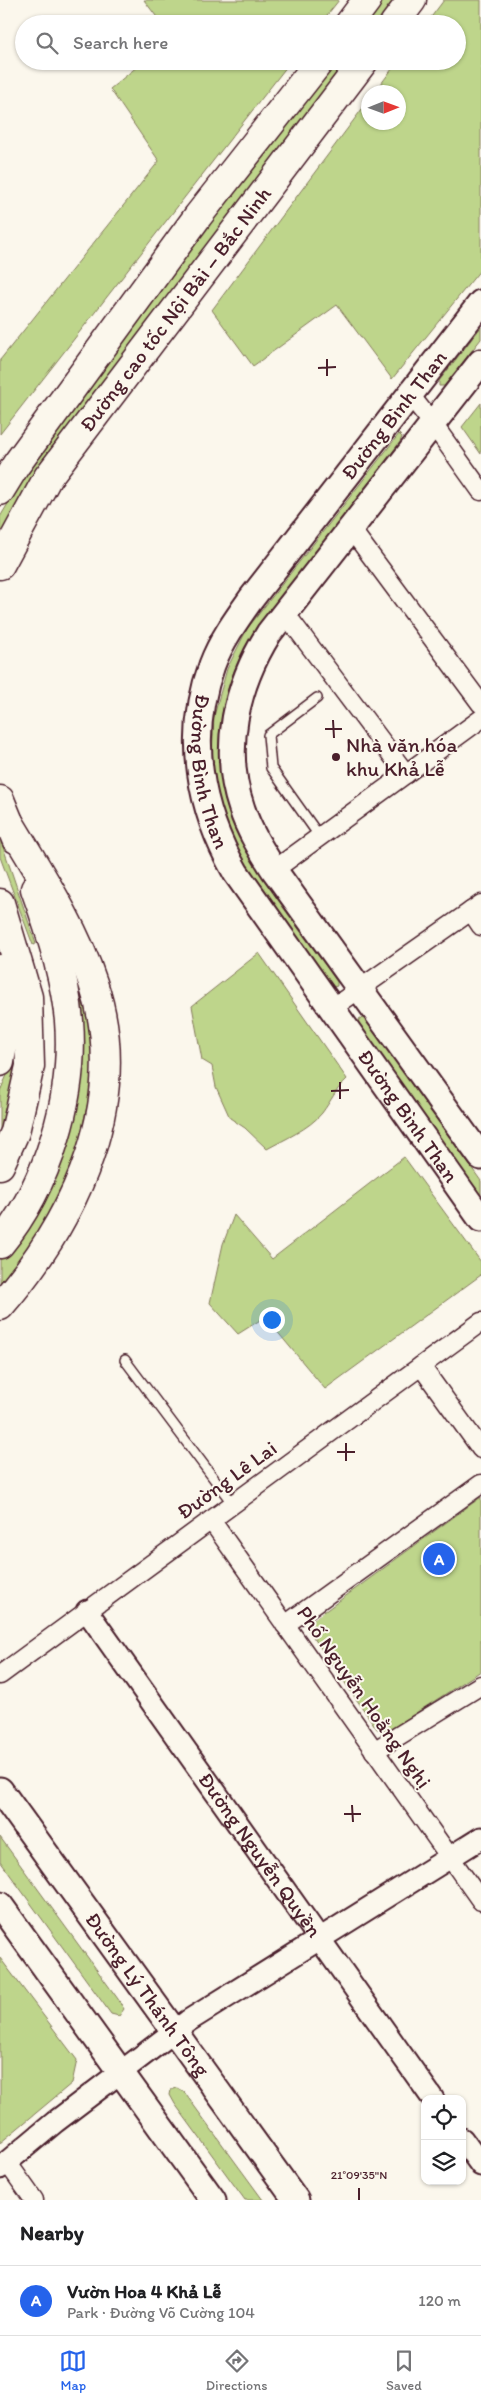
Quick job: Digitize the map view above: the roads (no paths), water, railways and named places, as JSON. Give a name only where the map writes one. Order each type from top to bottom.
[{"type":"highway","points":[[356,15],[367,0]]},
{"type":"highway","points":[[401,15],[412,0]]},
{"type":"highway","name":"Đường cao tốc Nội Bài – Bắc Ninh","points":[[0,491],[16,465],[198,216],[313,70]]},
{"type":"highway","name":"Đường cao tốc Nội Bài – Bắc Ninh","points":[[0,565],[48,477],[357,70]]},
{"type":"highway","points":[[0,1244],[22,1214],[53,1147],[69,1058],[69,1021],[64,988],[44,914],[5,811]]},
{"type":"highway","points":[[0,1306],[47,1246],[77,1188],[86,1168],[98,1125],[107,1075],[100,1014],[94,985],[85,960],[62,910],[5,811]]},
{"type":"highway","points":[[0,903],[28,997],[30,1066],[15,1132],[0,1165]]},
{"type":"highway","points":[[0,969],[6,1002],[5,1028],[0,1062]]},
{"type":"main road","name":"Đường Bình Than","points":[[481,303],[232,626],[213,663],[199,718],[198,760],[201,786],[214,829],[224,852],[255,903],[481,1219]]},
{"type":"main road","name":"Đường Bình Than","points":[[478,1145],[358,988],[274,870],[254,837],[242,809],[233,768],[232,736],[245,677],[260,648],[285,613],[481,362]]},
{"type":"main road","name":"Đường Lý Thánh Tông","points":[[0,1790],[296,2200]]},
{"type":"main road","points":[[0,1905],[213,2200]]},
{"type":"street","points":[[410,395],[481,491]]},
{"type":"street","points":[[351,529],[481,704]]},
{"type":"street","points":[[285,613],[406,774]]},
{"type":"street","points":[[274,870],[481,719]]},
{"type":"street","points":[[331,1009],[358,988],[476,908],[481,926]]},
{"type":"street","name":"Đường Lê Lai","points":[[0,1675],[481,1322]]},
{"type":"street","points":[[421,1366],[481,1449]]},
{"type":"street","points":[[285,1625],[481,1484]]},
{"type":"street","name":"Phố Nguyễn Hoằng Nghị","points":[[211,1520],[481,1901]]},
{"type":"street","name":"Đường Nguyễn Quyền","points":[[87,1612],[430,2095]]},
{"type":"street","points":[[374,1751],[481,1685]]},
{"type":"street","points":[[34,2200],[3,2165],[120,2070],[174,2031],[481,1838]]},
{"type":"street","points":[[463,2140],[481,2166]]},
{"type":"lane","points":[[317,698],[268,735],[271,768],[320,837]]},
{"type":"lane","points":[[125,1360],[233,1504]]},
{"type":"place","name":"Nhà văn hóa khu Khả Lễ","points":[[336,757]]},
{"type":"place","name":"Vườn Hoa 4 Khả Lễ","points":[[439,1559]]}]
